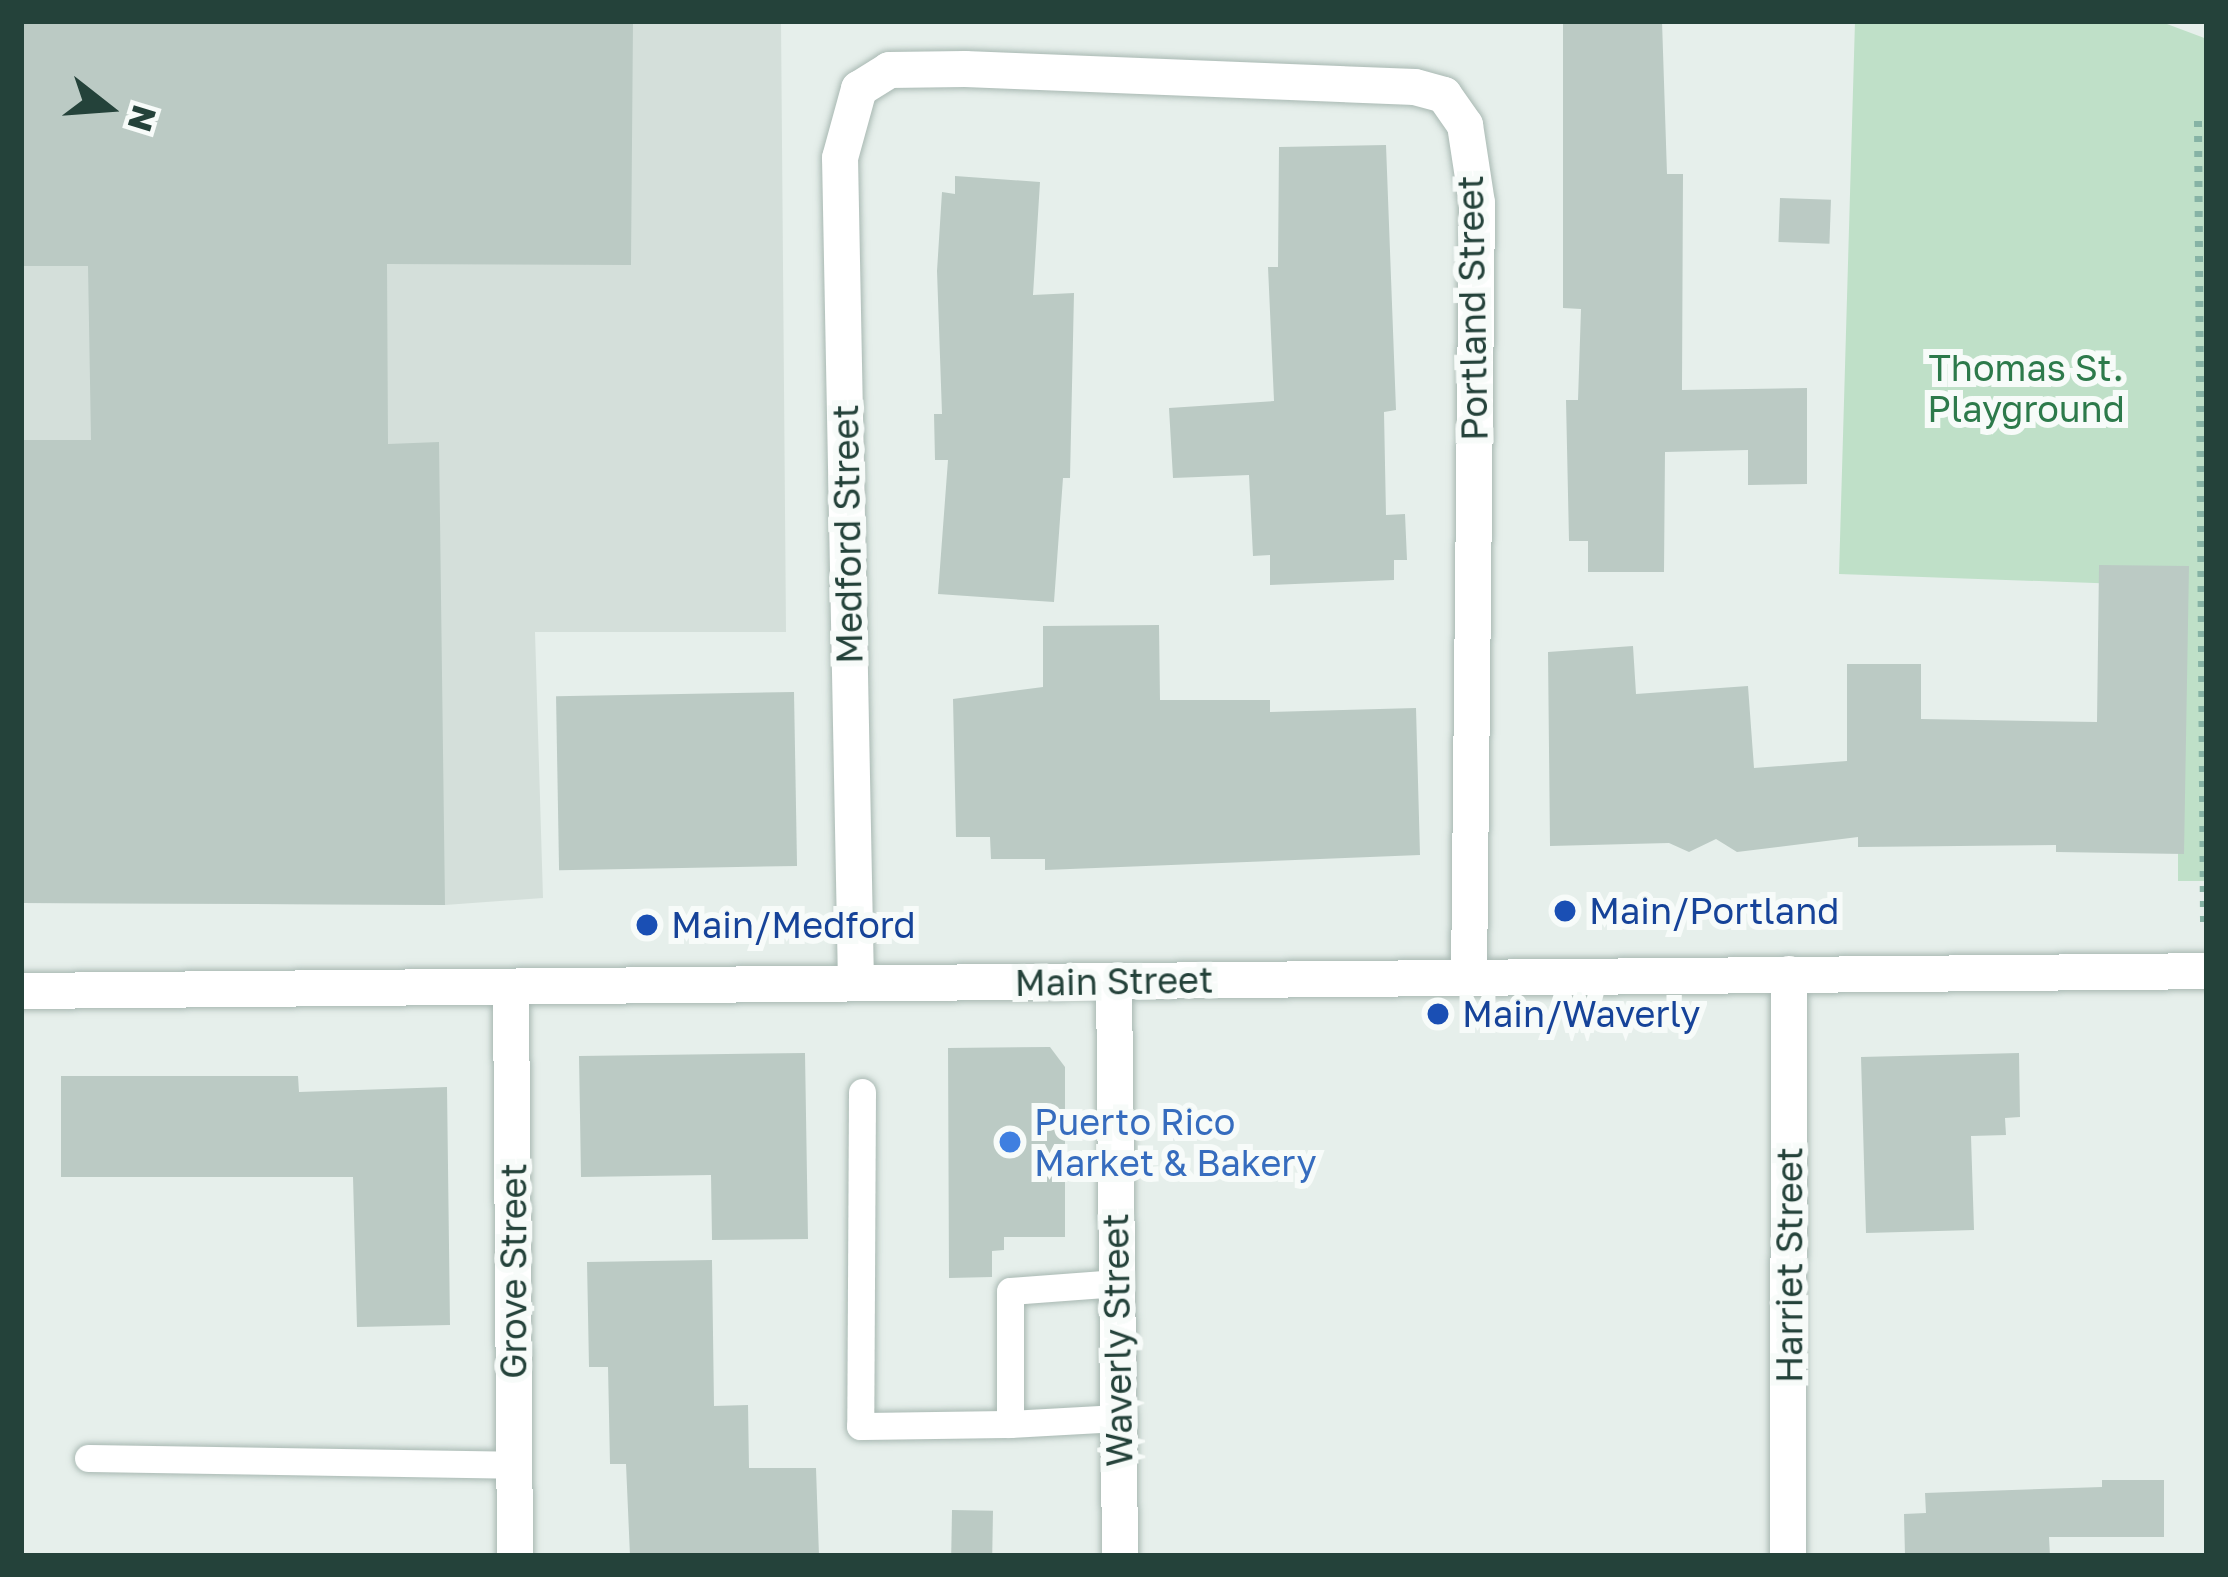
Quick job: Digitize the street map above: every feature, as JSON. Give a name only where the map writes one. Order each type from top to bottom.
[{"type":"street","name":"Portland Street","points":[[859,89],[889,70],[965,69],[1415,87],[1444,95],[1465,125],[1477,203],[1468,977]]},
{"type":"street","name":"Medford Street","points":[[856,983],[840,158],[859,89]]},
{"type":"street","name":"Main Street","points":[[21,991],[2207,971]]},
{"type":"street","name":"Harriet Street","points":[[1788,1556],[1789,974]]},
{"type":"street","name":"Waverly Street","points":[[1114,981],[1120,1556]]},
{"type":"street","name":"Grove Street","points":[[511,987],[515,1556]]},
{"type":"lane","points":[[862,1092],[860,1426],[1118,1418]]},
{"type":"lane","points":[[1010,1424],[1010,1291],[1117,1283]]},
{"type":"lane","points":[[88,1458],[515,1465]]},
{"type":"path","points":[[2198,122],[2204,929]]},
{"type":"shaded area","points":[[21,21],[781,21],[786,632],[535,632],[543,898],[445,905],[21,903]]},
{"type":"green space","name":"Thomas St. Playground","points":[[1855,21],[2159,21],[2207,39],[2207,881],[2178,881],[2178,586],[1839,574]]},
{"type":"building","points":[[21,21],[633,21],[631,265],[387,264],[388,444],[439,442],[445,905],[21,903],[21,440],[91,440],[88,266],[21,266]]},
{"type":"building","points":[[1662,21],[1667,174],[1683,174],[1682,390],[1807,388],[1807,484],[1748,485],[1748,450],[1665,452],[1664,572],[1588,572],[1588,541],[1569,541],[1566,400],[1578,400],[1581,309],[1563,308],[1563,23]]},
{"type":"building","points":[[1386,145],[1396,410],[1384,412],[1386,515],[1405,514],[1407,560],[1394,560],[1394,580],[1270,585],[1270,555],[1253,556],[1249,475],[1173,478],[1169,408],[1274,401],[1268,267],[1278,267],[1279,147]]},
{"type":"building","points":[[955,176],[1040,182],[1033,295],[1074,293],[1070,478],[1063,478],[1054,602],[938,594],[948,460],[935,460],[934,414],[942,414],[937,271],[942,192],[955,194]]},
{"type":"building","points":[[1780,198],[1831,200],[1829,244],[1778,242]]},
{"type":"building","points":[[2099,565],[2189,566],[2184,854],[2056,852],[2056,845],[1858,847],[1858,837],[1737,852],[1716,839],[1689,852],[1669,843],[1550,846],[1548,652],[1633,646],[1636,694],[1748,686],[1754,768],[1847,761],[1847,664],[1921,664],[1921,719],[2097,722]]},
{"type":"building","points":[[1159,625],[1160,700],[1270,700],[1270,712],[1416,708],[1420,855],[1045,870],[1045,859],[991,859],[990,837],[956,837],[953,699],[1043,687],[1043,626]]},
{"type":"building","points":[[794,692],[797,866],[559,870],[556,696]]},
{"type":"building","points":[[1050,1047],[1065,1067],[1065,1237],[1004,1237],[1004,1250],[992,1251],[992,1277],[949,1278],[948,1048]]},
{"type":"building","points":[[805,1053],[808,1239],[712,1240],[711,1175],[581,1177],[579,1056]]},
{"type":"building","points":[[2019,1053],[2020,1117],[2005,1118],[2006,1135],[1971,1136],[1974,1230],[1866,1233],[1861,1057]]},
{"type":"building","points":[[61,1076],[298,1076],[299,1092],[447,1087],[450,1325],[357,1327],[353,1177],[61,1177]]},
{"type":"building","points":[[712,1260],[714,1406],[748,1405],[749,1468],[816,1468],[819,1556],[630,1556],[626,1464],[610,1464],[608,1367],[589,1367],[587,1262]]},
{"type":"building","points":[[2102,1480],[2164,1480],[2164,1537],[2049,1537],[2050,1556],[1905,1556],[1904,1514],[1926,1513],[1925,1493],[2102,1487]]},
{"type":"building","points":[[952,1510],[993,1511],[992,1556],[951,1556]]},
{"type":"place","name":"Main/Portland","points":[[1565,911]]},
{"type":"place","name":"Main/Medford","points":[[647,925]]},
{"type":"place","name":"Main/Waverly","points":[[1438,1014]]},
{"type":"place","name":"Puerto Rico Market & Bakery","points":[[1010,1142]]}]
